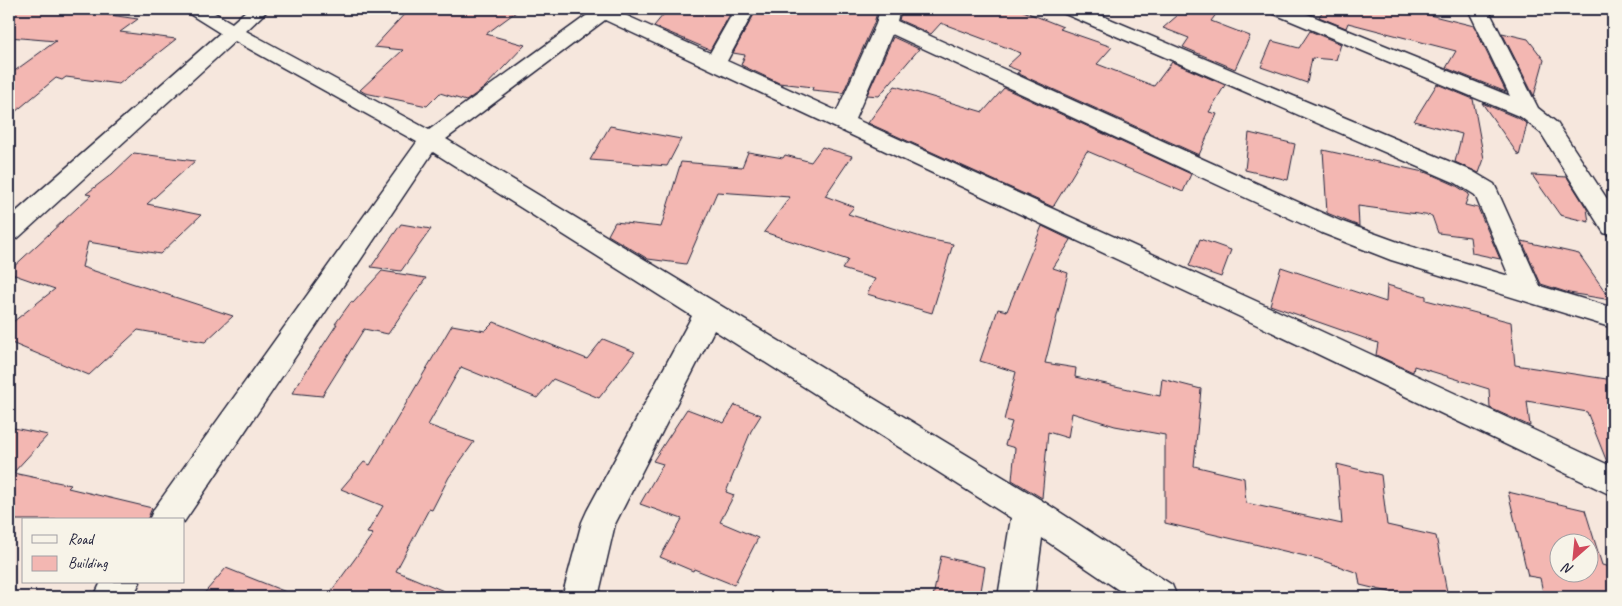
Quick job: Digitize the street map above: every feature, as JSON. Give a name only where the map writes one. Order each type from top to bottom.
[{"type":"street","points":[[195,9],[233,32],[430,140],[1029,511],[1159,597]]},
{"type":"street","points":[[9,232],[259,9]]},
{"type":"street","points":[[715,64],[745,9]]},
{"type":"street","points":[[1070,9],[1464,177],[1485,190],[1530,293]]},
{"type":"street","points":[[1280,9],[1529,112],[1549,128],[1613,227]]},
{"type":"street","points":[[1478,9],[1529,112]]},
{"type":"street","points":[[167,518],[430,140],[603,10],[715,64],[1250,310],[1613,482]]},
{"type":"street","points":[[843,122],[888,16],[1331,227],[1400,253],[1613,318]]},
{"type":"street","points":[[580,597],[599,522],[708,313]]},
{"type":"street","points":[[1016,597],[1029,511]]},
{"type":"street","points":[[112,597],[122,584]]},
{"type":"building","points":[[9,9],[68,9],[138,19],[120,32],[176,39],[119,84],[66,77],[62,80],[56,78],[9,117],[9,75],[56,41],[9,37]]},
{"type":"building","points":[[409,9],[520,9],[486,34],[525,45],[484,88],[466,101],[440,93],[427,106],[365,93],[360,90],[403,50],[374,47]]},
{"type":"building","points":[[668,9],[733,9],[710,50],[654,26]]},
{"type":"building","points":[[757,9],[878,9],[874,23],[843,93],[812,90],[813,87],[779,83],[741,65],[745,55],[733,53]]},
{"type":"building","points":[[902,9],[1018,9],[1063,27],[1060,29],[1112,47],[1097,64],[1154,86],[1172,62],[1225,85],[1209,112],[1217,114],[1199,155],[1017,73],[1020,71],[1007,66],[1021,53],[941,23],[931,34],[899,20]]},
{"type":"building","points":[[1185,9],[1220,9],[1211,21],[1250,36],[1235,69],[1183,47],[1189,38],[1163,28]]},
{"type":"building","points":[[1324,9],[1405,9],[1474,26],[1506,92],[1446,68],[1456,51],[1348,23],[1346,28],[1319,17]]},
{"type":"building","points":[[1310,31],[1341,44],[1336,60],[1312,58],[1307,83],[1261,67],[1272,41],[1299,48]]},
{"type":"building","points":[[1502,33],[1528,39],[1544,60],[1534,96]]},
{"type":"building","points":[[893,37],[919,49],[879,96],[867,95]]},
{"type":"building","points":[[1437,84],[1473,99],[1484,159],[1479,173],[1455,162],[1462,134],[1414,121]]},
{"type":"building","points":[[895,86],[983,112],[1004,88],[1191,174],[1183,192],[1087,151],[1053,207],[868,123]]},
{"type":"building","points":[[1482,103],[1520,119],[1527,124],[1519,156]]},
{"type":"building","points":[[610,126],[681,139],[667,166],[590,160]]},
{"type":"building","points":[[1249,133],[1295,144],[1288,180],[1245,170]]},
{"type":"building","points":[[822,147],[852,156],[825,196],[854,207],[848,214],[927,239],[953,244],[932,313],[867,294],[875,279],[842,269],[848,260],[764,232],[790,197],[717,192],[686,264],[648,259],[608,235],[615,222],[661,227],[681,162],[742,167],[748,152],[783,158],[785,155],[811,162]]},
{"type":"building","points":[[1323,150],[1428,173],[1455,185],[1469,194],[1465,205],[1478,208],[1500,259],[1472,253],[1470,237],[1438,233],[1432,216],[1358,206],[1359,226],[1327,213]]},
{"type":"building","points":[[134,153],[195,161],[147,204],[201,215],[160,254],[88,242],[82,267],[233,316],[205,342],[138,330],[89,375],[9,342],[9,325],[55,289],[9,273],[9,271],[91,195],[86,194],[112,174]]},
{"type":"building","points":[[1532,175],[1567,177],[1587,209],[1589,222],[1560,215]]},
{"type":"building","points":[[401,224],[431,229],[401,271],[371,267]]},
{"type":"building","points":[[1042,226],[1071,240],[1053,268],[1068,273],[1045,363],[1076,368],[1075,377],[1160,396],[1162,379],[1201,389],[1194,466],[1244,478],[1246,503],[1342,524],[1337,464],[1381,475],[1387,525],[1436,536],[1448,597],[1410,597],[1360,585],[1358,573],[1318,559],[1165,523],[1165,435],[1115,426],[1072,413],[1068,438],[1048,432],[1042,498],[1012,480],[1015,448],[1005,445],[1012,422],[1004,420],[1016,372],[980,361],[998,309],[1007,311]]},
{"type":"building","points":[[1200,239],[1231,250],[1221,277],[1189,266]]},
{"type":"building","points":[[1522,241],[1579,254],[1611,300],[1569,293],[1541,284]]},
{"type":"building","points":[[1281,267],[1386,302],[1387,285],[1426,296],[1426,300],[1511,322],[1515,365],[1613,380],[1613,465],[1607,462],[1587,412],[1527,401],[1530,426],[1490,408],[1489,389],[1414,366],[1413,372],[1376,355],[1378,343],[1270,305]]},
{"type":"building","points":[[382,271],[426,278],[388,334],[364,329],[322,396],[292,393],[351,302],[353,303]]},
{"type":"building","points":[[494,322],[587,359],[603,339],[635,352],[599,398],[553,379],[537,398],[461,367],[428,425],[474,442],[449,477],[432,510],[429,509],[396,571],[458,597],[327,597],[373,534],[367,533],[383,506],[341,489],[364,462],[370,465],[452,325],[485,331]]},
{"type":"building","points":[[735,405],[761,415],[751,431],[726,492],[734,495],[720,522],[758,538],[734,585],[660,557],[682,519],[640,504],[663,464],[653,461],[687,409],[724,423]]},
{"type":"building","points":[[9,427],[48,435],[13,473],[71,485],[68,488],[152,508],[148,518],[22,518],[22,520],[9,520]]},
{"type":"building","points":[[1508,492],[1585,510],[1592,534],[1550,534],[1550,584],[1600,584],[1600,559],[1602,565],[1610,567],[1613,578],[1613,597],[1544,597],[1540,578],[1528,576]]},
{"type":"building","points":[[941,556],[985,567],[980,597],[933,597]]},
{"type":"building","points":[[226,568],[296,596],[296,597],[201,597]]}]
